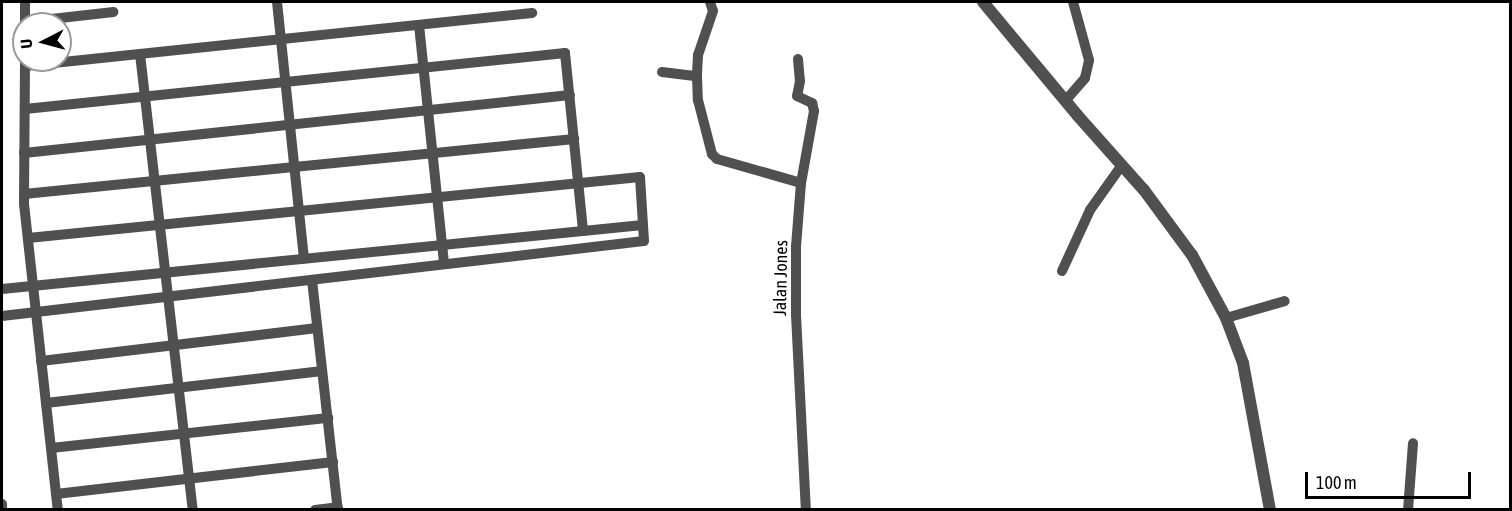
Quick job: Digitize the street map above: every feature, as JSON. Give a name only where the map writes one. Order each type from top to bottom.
[{"type":"street","points":[[277,2],[304,259]]},
{"type":"street","points":[[710,2],[713,11],[698,55],[697,76],[698,100],[712,154],[717,159],[801,183]]},
{"type":"street","points":[[983,2],[1168,218],[1192,255],[1226,318],[1247,377],[1270,510]]},
{"type":"street","points":[[1065,100],[1085,78],[1089,68],[1088,53],[1073,2]]},
{"type":"street","points":[[72,17],[113,12]]},
{"type":"street","points":[[72,59],[532,13]]},
{"type":"street","points":[[419,25],[444,264]]},
{"type":"street","points":[[25,109],[565,53],[583,231]]},
{"type":"street","points":[[140,54],[193,510]]},
{"type":"street","name":"Jalan Jones","points":[[798,59],[800,81],[797,96],[812,103],[814,111],[801,183],[796,246],[796,315],[806,510]]},
{"type":"street","points":[[25,72],[24,194],[58,510]]},
{"type":"street","points":[[662,72],[697,76]]},
{"type":"street","points":[[24,153],[570,95]]},
{"type":"street","points":[[24,194],[574,139]]},
{"type":"street","points":[[1062,271],[1090,210],[1122,165]]},
{"type":"street","points":[[2,316],[644,241],[644,225],[640,177],[28,238]]},
{"type":"street","points":[[2,289],[644,225]]},
{"type":"street","points":[[312,280],[338,508],[315,510]]},
{"type":"street","points":[[1226,318],[1285,301]]},
{"type":"street","points":[[41,361],[317,327]]},
{"type":"street","points":[[46,403],[322,371]]},
{"type":"street","points":[[51,448],[328,418]]},
{"type":"street","points":[[1408,510],[1413,443]]},
{"type":"street","points":[[56,494],[333,462]]},
{"type":"street","points":[[2,504],[2,510]]}]
